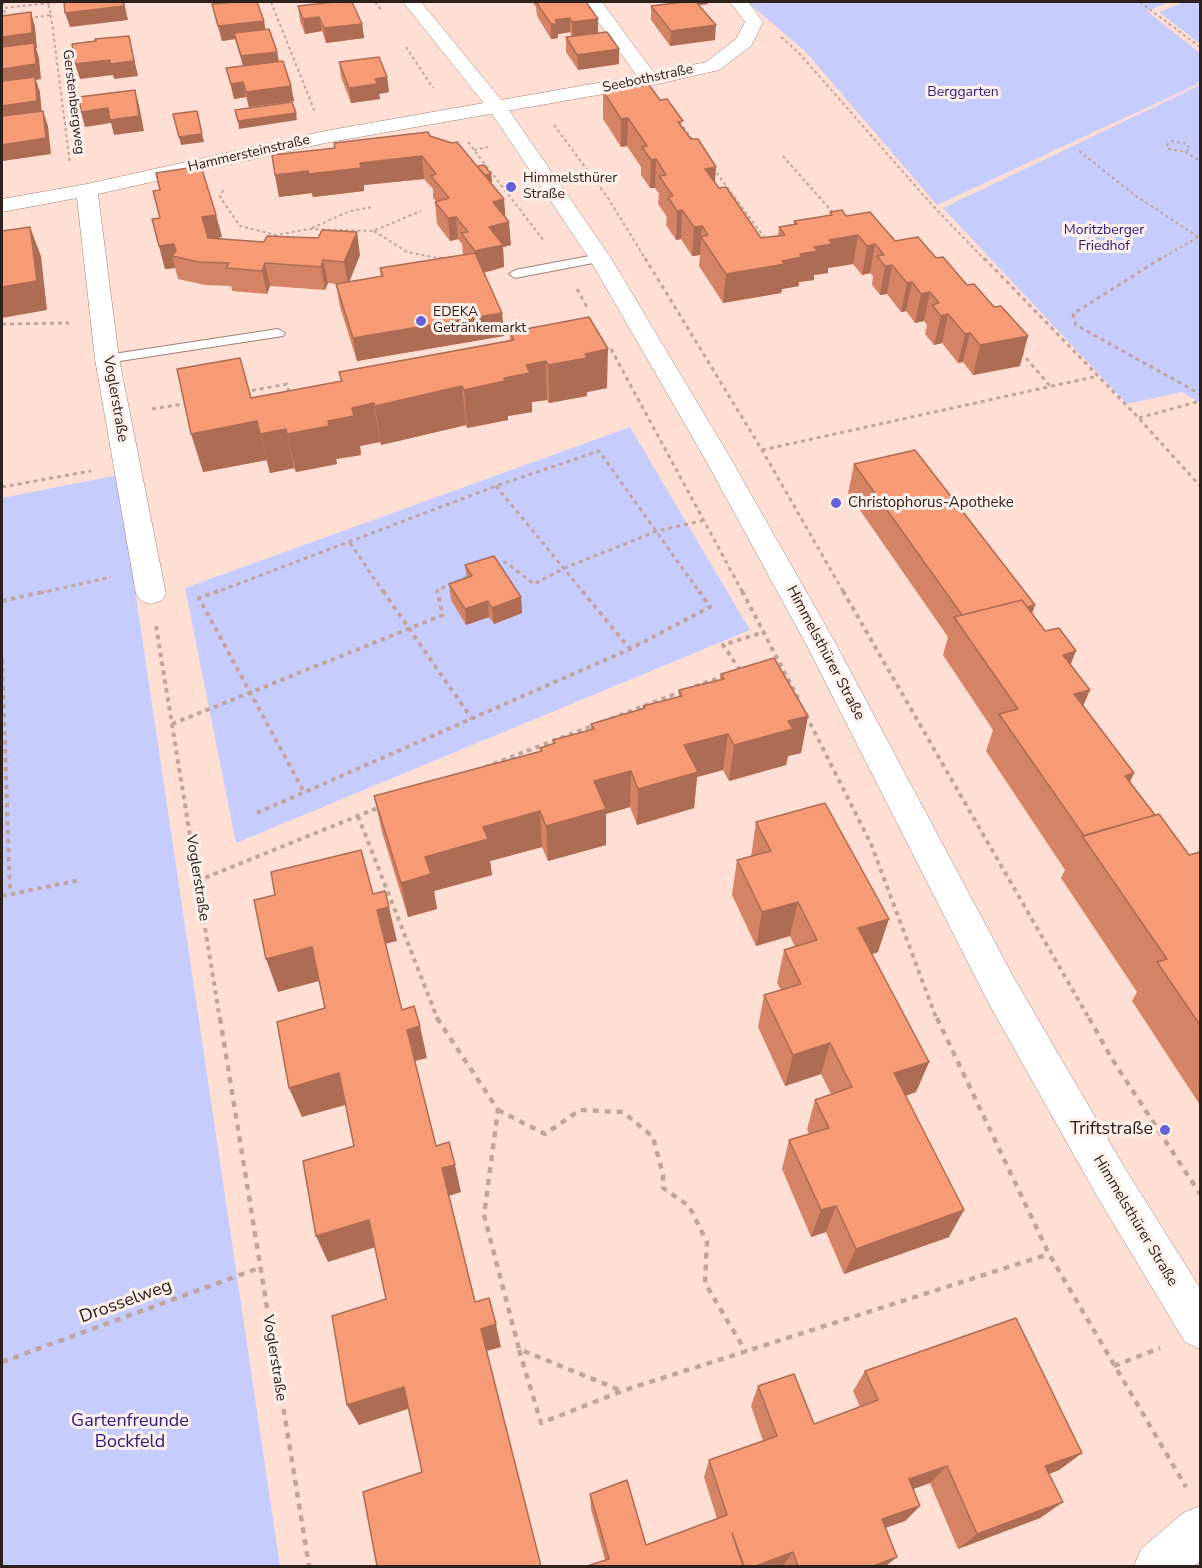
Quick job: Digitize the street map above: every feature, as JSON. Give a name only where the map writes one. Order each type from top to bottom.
[{"type":"street","name":"Himmelsthürer Straße","points":[[412,2],[497,107],[600,258],[718,459],[822,646],[1006,1000],[1112,1184],[1200,1327]]},
{"type":"street","points":[[592,2],[649,80]]},
{"type":"street","points":[[739,2],[754,22]]},
{"type":"street","name":"Seebothstraße","points":[[497,107],[649,80],[712,66],[744,42],[754,22]]},
{"type":"street","name":"Hammersteinstraße","points":[[2,205],[80,191],[325,137],[497,107]]},
{"type":"street","name":"Voglerstraße","points":[[80,191],[107,358],[151,594]]},
{"type":"street","points":[[1158,1566],[1195,1512]]},
{"type":"lane","points":[[515,274],[600,258]]},
{"type":"lane","points":[[107,358],[278,333]]},
{"type":"path","points":[[2,21],[6,21],[3,2]]},
{"type":"path","points":[[4,8],[59,2]]},
{"type":"path","points":[[271,2],[325,137]]},
{"type":"path","points":[[375,2],[387,18]]},
{"type":"path","points":[[1140,2],[1200,47]]},
{"type":"path","name":"Gerstenbergweg","points":[[48,3],[80,191]]},
{"type":"path","points":[[29,18],[51,15]]},
{"type":"path","points":[[754,22],[773,30],[798,52],[932,206],[1139,418],[1200,486]]},
{"type":"path","points":[[405,45],[474,150],[562,265],[590,313]]},
{"type":"path","points":[[649,80],[699,149]]},
{"type":"path","points":[[535,101],[608,198],[762,450],[1112,1059],[1200,1194]]},
{"type":"path","points":[[1185,152],[1190,149],[1187,144],[1180,141],[1171,141],[1167,145],[1169,149],[1185,152],[1200,161]]},
{"type":"path","points":[[1079,151],[1136,196],[1200,237],[1122,282],[1073,314],[1076,325],[1200,394]]},
{"type":"path","points":[[783,156],[838,219]]},
{"type":"path","points":[[239,157],[220,197],[240,226],[276,235],[309,229],[373,231],[421,211]]},
{"type":"path","points":[[713,168],[767,242],[765,250]]},
{"type":"path","points":[[730,207],[740,205]]},
{"type":"path","points":[[309,229],[350,211],[372,207]]},
{"type":"path","points":[[373,231],[406,252],[453,261]]},
{"type":"path","points":[[882,234],[891,236],[898,244]]},
{"type":"path","points":[[2,324],[103,322]]},
{"type":"path","points":[[607,341],[764,632],[871,844],[939,1024],[1048,1254],[1114,1366],[1195,1512]]},
{"type":"path","points":[[1017,346],[1050,386]]},
{"type":"path","points":[[762,450],[1098,376]]},
{"type":"path","points":[[242,393],[287,384],[292,402]]},
{"type":"path","points":[[119,416],[197,401]]},
{"type":"path","points":[[1139,418],[1200,401]]},
{"type":"path","points":[[257,813],[630,650],[710,607],[599,451],[496,486],[350,543],[199,598],[304,792]]},
{"type":"path","points":[[2,487],[127,464]]},
{"type":"path","points":[[496,486],[630,650]]},
{"type":"path","points":[[486,570],[505,562],[534,584],[565,568],[657,531],[705,520]]},
{"type":"path","points":[[350,543],[472,720]]},
{"type":"path","points":[[2,601],[147,569]]},
{"type":"path","points":[[172,724],[443,615],[437,590],[476,574]]},
{"type":"path","name":"Voglerstraße","points":[[151,594],[309,1566]]},
{"type":"path","points":[[478,770],[741,670],[723,645],[764,632]]},
{"type":"path","points":[[2,659],[10,893]]},
{"type":"path","points":[[197,881],[391,803]]},
{"type":"path","points":[[358,816],[435,1017],[498,1110],[545,1134],[580,1110],[623,1112],[653,1137],[663,1175],[663,1188],[689,1206],[707,1242],[705,1283],[746,1352]]},
{"type":"path","points":[[2,896],[80,880]]},
{"type":"path","points":[[498,1110],[484,1215],[541,1423],[622,1391],[1048,1254]]},
{"type":"path","name":"Drosselweg","points":[[2,1362],[259,1268]]},
{"type":"path","points":[[1114,1366],[1168,1345]]},
{"type":"path","points":[[519,1349],[622,1391]]},
{"type":"green space","name":"Berggarten","points":[[747,2],[1170,2],[1147,11],[1200,53],[1200,83],[937,205],[805,51]]},
{"type":"green space","points":[[1184,2],[1200,2],[1200,44],[1159,12]]},
{"type":"green space","name":"Moritzberger Friedhof","points":[[1200,85],[1200,403],[1182,392],[1127,404],[943,208]]},
{"type":"green space","points":[[630,427],[750,630],[236,843],[185,588]]},
{"type":"green space","name":"Gartenfreunde Bockfeld","points":[[118,475],[280,1566],[2,1566],[2,498]]},
{"type":"building","points":[[64,2],[123,2],[124,6],[65,13]]},
{"type":"building","points":[[257,2],[264,21],[218,26],[212,4]]},
{"type":"building","points":[[352,2],[362,24],[324,28],[319,17],[303,19],[298,6]]},
{"type":"building","points":[[536,2],[586,2],[598,19],[572,22],[570,18],[555,20],[558,24],[551,24]]},
{"type":"building","points":[[696,2],[716,25],[671,31],[651,6]]},
{"type":"building","points":[[31,12],[32,33],[2,37],[2,16]]},
{"type":"building","points":[[269,29],[277,52],[241,56],[234,33]]},
{"type":"building","points":[[607,32],[619,49],[577,55],[566,37]]},
{"type":"building","points":[[129,36],[134,61],[110,64],[110,60],[75,64],[72,44]]},
{"type":"building","points":[[34,43],[36,64],[2,69],[2,47]]},
{"type":"building","points":[[379,57],[387,77],[375,79],[378,84],[349,88],[339,62]]},
{"type":"building","points":[[283,61],[291,86],[246,92],[243,82],[231,84],[226,68]]},
{"type":"building","points":[[35,77],[37,101],[2,106],[2,81]]},
{"type":"building","points":[[649,85],[660,100],[667,99],[683,121],[678,122],[691,139],[698,139],[716,167],[705,169],[719,188],[726,187],[761,238],[785,235],[779,227],[797,224],[794,221],[832,215],[830,212],[842,210],[846,216],[870,212],[895,241],[918,237],[936,258],[943,257],[967,285],[974,284],[994,307],[1001,306],[1028,336],[980,345],[970,333],[965,334],[948,314],[941,316],[932,305],[939,303],[930,292],[921,294],[912,282],[907,283],[892,265],[885,266],[877,256],[884,255],[875,244],[867,246],[858,235],[829,240],[832,244],[814,247],[818,251],[800,254],[802,257],[782,261],[785,264],[726,274],[701,237],[708,235],[702,226],[694,227],[682,210],[677,211],[668,197],[673,196],[659,176],[666,175],[656,159],[651,160],[642,147],[647,146],[628,118],[621,119],[603,91]]},
{"type":"building","points":[[135,90],[139,116],[110,120],[108,108],[81,112],[79,97]]},
{"type":"building","points":[[292,102],[296,113],[238,121],[235,110]]},
{"type":"building","points":[[43,111],[46,138],[2,145],[2,116]]},
{"type":"building","points":[[197,111],[202,134],[179,137],[173,114]]},
{"type":"building","points":[[428,132],[430,136],[452,143],[457,142],[504,199],[493,202],[509,222],[489,227],[503,245],[475,251],[461,233],[468,232],[456,217],[448,218],[435,202],[449,198],[431,176],[436,174],[422,156],[360,163],[361,168],[275,175],[272,155],[335,148],[334,143]]},
{"type":"building","points":[[484,165],[491,174],[485,175],[477,166]]},
{"type":"building","points":[[201,166],[216,215],[202,217],[208,238],[264,242],[267,236],[318,238],[322,230],[357,232],[344,262],[323,260],[321,267],[265,263],[262,271],[226,268],[229,263],[199,262],[172,256],[176,251],[174,244],[159,246],[152,219],[160,218],[153,191],[160,190],[156,173]]},
{"type":"building","points":[[30,227],[37,281],[2,287],[2,231]]},
{"type":"building","points":[[475,253],[502,313],[353,338],[336,284],[383,276],[380,268]]},
{"type":"building","points":[[589,317],[608,349],[585,354],[587,358],[548,365],[546,361],[526,365],[530,373],[504,378],[505,381],[464,390],[462,386],[375,406],[374,403],[352,408],[354,416],[328,421],[329,426],[287,434],[286,429],[260,434],[257,421],[191,434],[177,369],[240,358],[251,398],[342,381],[339,372],[514,340],[510,332]]},
{"type":"building","points":[[915,450],[1035,605],[1027,607],[1022,600],[962,615],[854,464]]},
{"type":"building","points":[[494,556],[521,597],[492,608],[488,601],[465,609],[449,584],[472,576],[465,565]]},
{"type":"building","points":[[1022,600],[1045,631],[1059,628],[1076,651],[1063,655],[1090,690],[1074,694],[1134,773],[1125,776],[1155,815],[1084,836],[999,714],[1018,709],[954,617]]},
{"type":"building","points":[[774,658],[808,716],[788,721],[793,729],[734,745],[728,734],[684,745],[698,772],[638,789],[631,771],[594,781],[606,809],[546,826],[540,811],[483,827],[488,839],[425,857],[431,874],[401,883],[374,796],[542,751],[540,748],[555,743],[553,740],[594,729],[591,724],[645,708],[643,706],[682,696],[679,690],[724,679],[721,674]]},
{"type":"building","points":[[825,803],[889,919],[858,928],[929,1062],[894,1073],[964,1210],[856,1249],[836,1206],[821,1210],[789,1140],[829,1128],[815,1100],[852,1087],[830,1043],[793,1055],[764,995],[801,984],[784,950],[817,940],[798,902],[762,912],[737,860],[771,851],[756,822]]},
{"type":"building","points":[[1159,814],[1189,855],[1200,852],[1200,1025],[1157,962],[1167,959],[1082,836]]},
{"type":"building","points":[[361,850],[373,894],[385,891],[389,907],[377,910],[402,1010],[414,1006],[420,1026],[407,1030],[436,1146],[449,1142],[455,1165],[442,1168],[475,1302],[489,1298],[496,1324],[481,1329],[541,1566],[377,1566],[363,1492],[422,1472],[404,1387],[347,1405],[332,1316],[386,1299],[369,1220],[316,1236],[303,1161],[354,1146],[339,1073],[289,1088],[277,1022],[325,1008],[312,947],[266,959],[254,900],[275,895],[271,872]]},
{"type":"building","points":[[1016,1318],[1082,1453],[1045,1466],[1063,1502],[977,1534],[947,1466],[909,1479],[920,1506],[882,1519],[897,1557],[873,1566],[798,1566],[793,1552],[756,1566],[744,1566],[732,1533],[743,1566],[587,1566],[609,1559],[590,1494],[627,1480],[646,1545],[727,1515],[709,1460],[777,1436],[758,1386],[794,1374],[814,1424],[878,1400],[865,1371]]},
{"type":"place","name":"Himmelsthürer Straße","points":[[511,187]]},
{"type":"place","name":"EDEKA Getränkemarkt","points":[[421,321]]},
{"type":"place","name":"Christophorus-Apotheke","points":[[836,503]]},
{"type":"place","name":"Triftstraße","points":[[1165,1130]]}]
